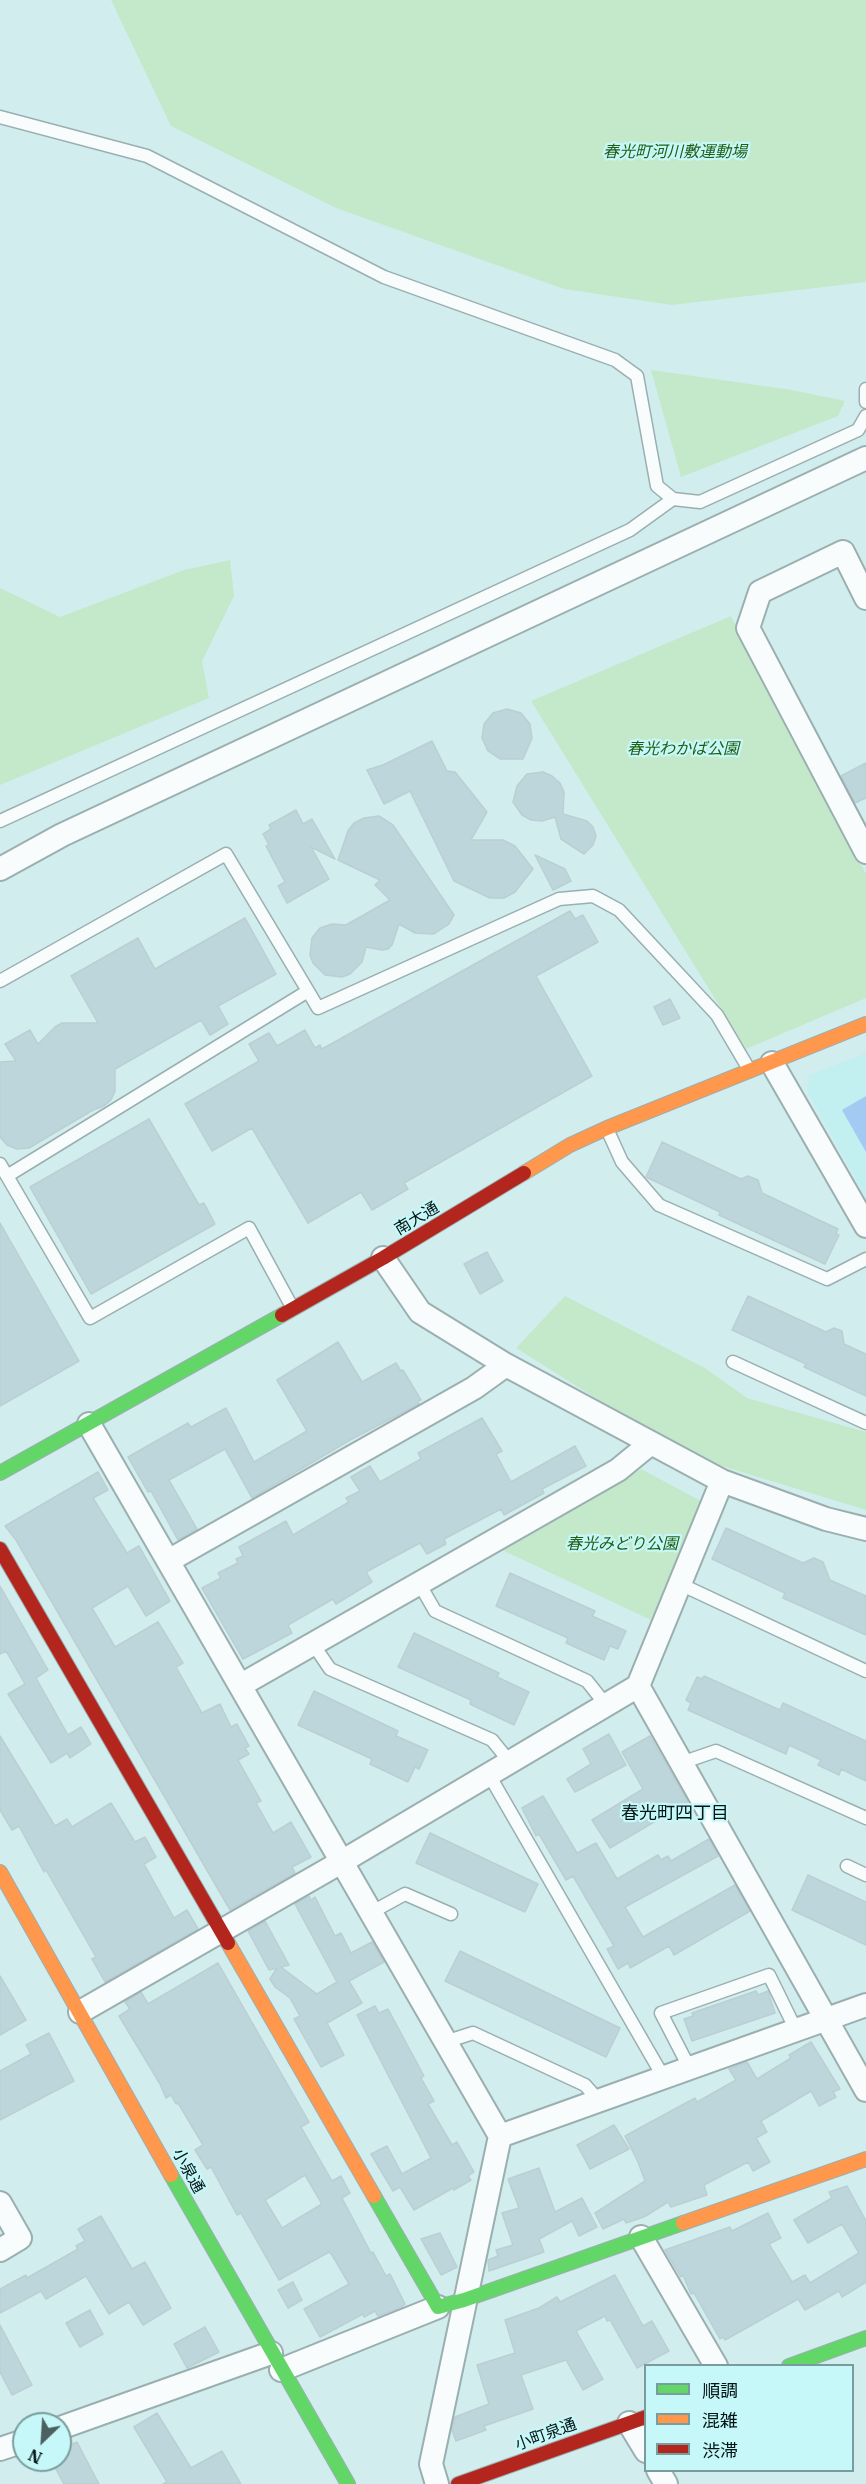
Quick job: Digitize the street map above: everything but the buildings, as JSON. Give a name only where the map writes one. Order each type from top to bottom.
[{"type":"street","points":[[0,868],[62,835],[866,458]]},
{"type":"street","points":[[866,598],[843,552],[760,592],[748,628],[866,852]]},
{"type":"street","name":"南大通","points":[[0,1473],[383,1258],[570,1145],[866,1024]]},
{"type":"street","points":[[772,1063],[866,1226]]},
{"type":"street","points":[[383,1258],[420,1312],[506,1365],[722,1481],[826,1519],[866,1529]]},
{"type":"street","points":[[168,1561],[474,1388],[506,1365]]},
{"type":"street","points":[[89,1424],[500,2136],[431,2464],[437,2484]]},
{"type":"street","points":[[241,1684],[618,1470],[651,1443]]},
{"type":"street","points":[[80,2012],[222,1932],[638,1686],[722,1481]]},
{"type":"street","points":[[0,1549],[438,2307]]},
{"type":"street","points":[[638,1686],[866,2090]]},
{"type":"street","name":"小泉通","points":[[0,1872],[348,2484]]},
{"type":"street","points":[[500,2136],[866,2005]]},
{"type":"street","points":[[72,2424],[465,2300],[866,2159]]},
{"type":"street","points":[[0,2204],[20,2238],[0,2250]]},
{"type":"street","points":[[641,2237],[715,2364]]},
{"type":"street","points":[[794,2364],[866,2338]]},
{"type":"street","points":[[637,2420],[644,2447]]},
{"type":"street","name":"小町泉通","points":[[458,2484],[637,2420]]},
{"type":"lane","points":[[0,117],[147,156],[384,277],[615,360],[636,376],[657,486],[673,499],[700,502],[858,430],[866,416]]},
{"type":"lane","points":[[866,389],[866,402]]},
{"type":"lane","points":[[0,821],[630,530],[673,499]]},
{"type":"lane","points":[[0,981],[226,854],[318,1008],[559,899],[592,896],[619,910],[717,1015],[750,1072]]},
{"type":"lane","points":[[7,1176],[308,991]]},
{"type":"lane","points":[[607,1128],[622,1162],[659,1205],[827,1279],[866,1259]]},
{"type":"lane","points":[[0,1164],[90,1318],[249,1228],[293,1309]]},
{"type":"lane","points":[[733,1362],[866,1423]]},
{"type":"lane","points":[[419,1583],[435,1611],[587,1682],[606,1705]]},
{"type":"lane","points":[[680,1584],[866,1671]]},
{"type":"lane","points":[[313,1644],[330,1669],[492,1740],[509,1761]]},
{"type":"lane","points":[[681,1763],[716,1752],[866,1818]]},
{"type":"lane","points":[[488,1773],[664,2078]]},
{"type":"lane","points":[[847,1866],[866,1875]]},
{"type":"lane","points":[[372,1912],[405,1894],[451,1914]]},
{"type":"lane","points":[[690,2068],[661,2013],[769,1975],[796,2030]]},
{"type":"lane","points":[[445,2042],[473,2033],[585,2085],[600,2102]]},
{"type":"shaded area","points":[[866,1053],[866,1198],[807,1091],[809,1075]]},
{"type":"shaded area","points":[[866,1096],[866,1152],[842,1110]]},
{"type":"green space","name":"春光町河川敷運動場","points":[[111,0],[866,0],[866,282],[672,305],[564,289],[336,208],[171,126]]},
{"type":"green space","points":[[651,370],[792,390],[845,401],[838,416],[681,477]]},
{"type":"green space","points":[[230,560],[234,596],[202,661],[209,698],[0,785],[0,588],[60,617],[184,570]]},
{"type":"green space","name":"春光わかば公園","points":[[731,616],[866,874],[866,998],[746,1049],[531,701]]},
{"type":"green space","points":[[565,1296],[705,1368],[747,1398],[866,1432],[866,1510],[722,1466],[613,1409],[516,1348]]},
{"type":"green space","name":"春光みどり公園","points":[[641,1469],[701,1501],[651,1620],[502,1550]]},
{"type":"traffic: fast","points":[[0,1473],[282,1315]]},
{"type":"traffic: fast","points":[[171,2175],[348,2484]]},
{"type":"traffic: fast","points":[[374,2196],[438,2307],[464,2300],[683,2223]]},
{"type":"traffic: fast","points":[[794,2364],[866,2338]]},
{"type":"traffic: slow","points":[[524,1173],[570,1145],[607,1128],[866,1024]]},
{"type":"traffic: slow","points":[[0,1872],[171,2175]]},
{"type":"traffic: slow","points":[[228,1943],[374,2196]]},
{"type":"traffic: slow","points":[[683,2223],[866,2159]]},
{"type":"traffic: jam","points":[[282,1315],[383,1258],[524,1173]]},
{"type":"traffic: jam","points":[[0,1549],[228,1943]]},
{"type":"traffic: jam","points":[[458,2484],[644,2418]]},
{"type":"district","name":"春光町四丁目","points":[[675,1814]]}]
